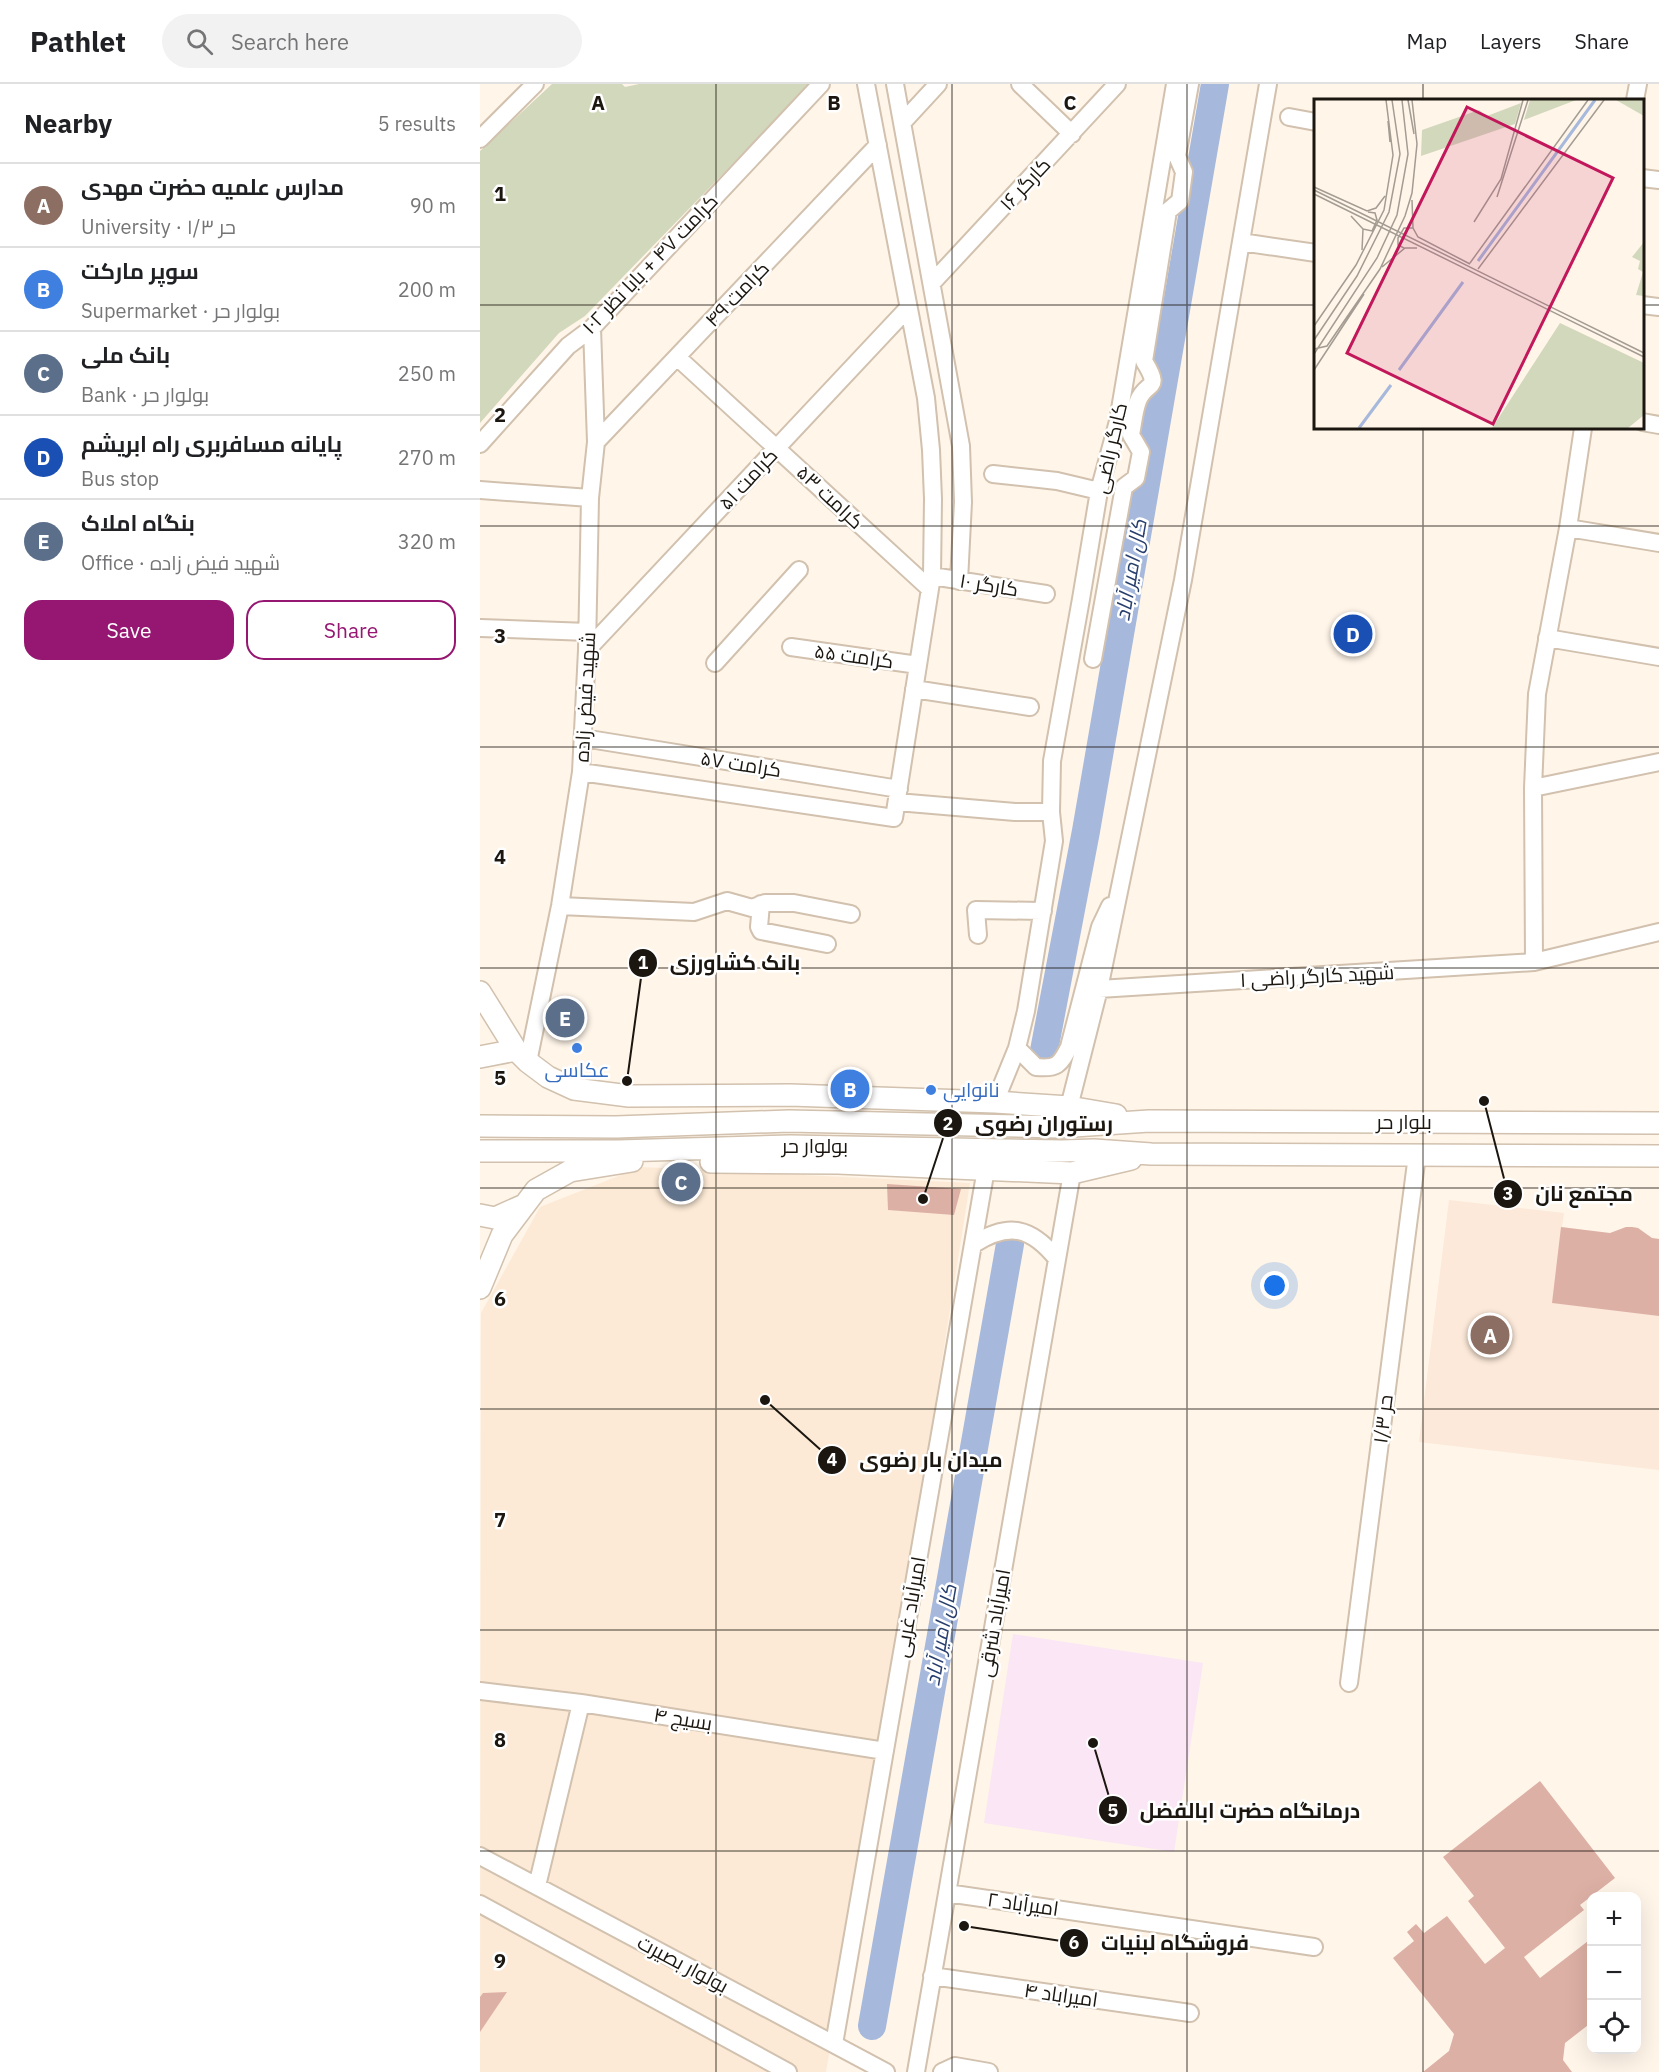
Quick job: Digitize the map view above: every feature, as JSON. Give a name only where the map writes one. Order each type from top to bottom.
[{"type":"main road","points":[[480,992],[522,1056],[548,1077],[574,1089],[629,1096],[790,1095],[995,1102],[1069,1107],[1149,1122]]},
{"type":"main road","points":[[480,1057],[522,1056]]},
{"type":"main road","name":"بولوار حر","points":[[480,1126],[616,1127],[789,1121],[1013,1124],[1059,1127],[1149,1122]]},
{"type":"main road","name":"بلوار حر","points":[[1149,1122],[1659,1123]]},
{"type":"main road","name":"بولوار حر","points":[[480,1151],[619,1151],[790,1146],[1094,1150],[1151,1154]]},
{"type":"main road","points":[[480,1288],[502,1236],[522,1206],[536,1190],[570,1171],[633,1161],[838,1163],[1072,1173],[1151,1154]]},
{"type":"main road","name":"بلوار حر","points":[[1151,1154],[1659,1156]]},
{"type":"main road","points":[[480,1215],[495,1218],[522,1206]]},
{"type":"street","points":[[480,139],[535,84]]},
{"type":"street","name":"کرامت ۴۷ + بابا نظر ۱۰۲","points":[[480,444],[568,346],[592,328],[821,84]]},
{"type":"street","points":[[866,84],[926,398],[931,450],[933,499],[931,583],[897,803]]},
{"type":"street","points":[[895,84],[961,446],[963,502],[959,581]]},
{"type":"street","points":[[902,123],[938,84]]},
{"type":"street","points":[[1020,84],[1072,134]]},
{"type":"street","name":"کارگر ۱۶","points":[[932,283],[1117,84]]},
{"type":"street","name":"کارگر راضی","points":[[995,1102],[1017,1048],[1026,1011],[1054,841],[1051,812],[1052,760],[1099,490],[1118,421],[1175,84]]},
{"type":"street","points":[[1093,659],[1124,488],[1136,478],[1141,452],[1131,435],[1138,400],[1152,385],[1153,376],[1144,361],[1168,211],[1180,201],[1184,172],[1177,156],[1190,84]]},
{"type":"street","points":[[1069,1107],[1099,989],[1183,580],[1268,84]]},
{"type":"street","points":[[1635,99],[1638,84]]},
{"type":"street","points":[[1289,117],[1314,122]]},
{"type":"street","name":"کرامت ۴۹","points":[[596,442],[878,146]]},
{"type":"street","points":[[1644,178],[1659,180]]},
{"type":"street","points":[[1241,242],[1314,253]]},
{"type":"street","points":[[1644,305],[1659,308]]},
{"type":"street","name":"کرامت ۵۱","points":[[587,650],[908,308]]},
{"type":"street","name":"شهید فیض زاده","points":[[522,1056],[560,906],[581,772],[588,632],[590,498],[596,442],[592,328]]},
{"type":"street","name":"کرامت ۵۳","points":[[677,357],[931,583]]},
{"type":"street","points":[[1644,422],[1659,425]]},
{"type":"street","points":[[1534,962],[1533,788],[1537,694],[1568,528],[1583,429]]},
{"type":"street","points":[[993,474],[1057,481],[1099,490]]},
{"type":"street","points":[[480,490],[590,498]]},
{"type":"street","points":[[1568,528],[1659,543]]},
{"type":"street","points":[[715,663],[799,570]]},
{"type":"street","name":"کارگر ۱۰","points":[[931,583],[959,581],[1046,594]]},
{"type":"street","points":[[480,628],[588,632]]},
{"type":"street","points":[[1547,638],[1659,657]]},
{"type":"street","name":"کرامت ۵۵","points":[[791,646],[918,665]]},
{"type":"street","points":[[914,689],[1030,707]]},
{"type":"street","name":"کرامت ۵۷","points":[[583,738],[897,803]]},
{"type":"street","points":[[1533,788],[1659,762]]},
{"type":"street","points":[[581,772],[897,803],[1015,812],[1051,812]]},
{"type":"street","points":[[1017,1048],[1036,1067],[1050,1068],[1061,1063],[1069,1047],[1100,927],[1123,877]]},
{"type":"street","points":[[560,906],[694,912],[722,902],[752,908],[765,903],[794,903],[850,914]]},
{"type":"street","points":[[761,904],[759,927],[761,930],[827,944]]},
{"type":"street","points":[[978,935],[976,910],[1043,910]]},
{"type":"street","name":"شهید کارگر راضی ۱","points":[[1099,989],[1534,962],[1659,932]]},
{"type":"street","name":"حر ۱/۳","points":[[1349,1683],[1417,1155]]},
{"type":"street","name":"امیرآباد غربی","points":[[834,2044],[986,1169]]},
{"type":"street","name":"امیرآباد شرقی","points":[[916,2072],[1072,1173]]},
{"type":"street","points":[[974,1244],[990,1233],[1009,1230],[1028,1234],[1045,1244],[1057,1259]]},
{"type":"street","name":"بسیج ۴","points":[[480,1691],[581,1703],[885,1751]]},
{"type":"street","points":[[537,1887],[581,1703]]},
{"type":"street","name":"بولوار بصیرت","points":[[480,1856],[886,2072]]},
{"type":"street","name":"امیرآباد ۲","points":[[947,1893],[1314,1947]]},
{"type":"street","points":[[480,1904],[788,2072]]},
{"type":"street","name":"امیراباد ۴","points":[[932,1976],[1190,2013]]},
{"type":"street","points":[[942,2072],[955,2066],[989,2072]]},
{"type":"shaded area","points":[[641,1167],[970,1183],[860,1880],[826,2072],[480,2072],[481,1313],[540,1207]]},
{"type":"shaded area","points":[[1449,1200],[1564,1213],[1562,1227],[1609,1234],[1632,1227],[1638,1228],[1652,1238],[1659,1239],[1659,1470],[1419,1442]]},
{"type":"shaded area","points":[[1013,1634],[1203,1663],[1174,1852],[984,1823]]},
{"type":"green space","points":[[552,84],[622,84],[625,87],[639,84],[810,84],[585,316],[559,333],[480,423],[480,151]]},
{"type":"building","points":[[887,1184],[961,1189],[954,1215],[888,1210]]},
{"type":"building","points":[[1561,1227],[1610,1233],[1632,1227],[1638,1228],[1652,1238],[1659,1239],[1659,1316],[1552,1303]]},
{"type":"building","points":[[1540,1781],[1615,1878],[1597,1892],[1587,1892],[1587,1900],[1580,1905],[1584,1910],[1524,1957],[1540,1978],[1587,1942],[1587,2026],[1565,2043],[1563,2060],[1572,2072],[1423,2072],[1449,2051],[1454,2034],[1393,1958],[1414,1941],[1407,1932],[1416,1924],[1424,1933],[1447,1916],[1485,1964],[1505,1948],[1468,1901],[1474,1896],[1443,1857]]},
{"type":"building","points":[[507,1992],[480,2032],[480,1997],[483,1993]]},
{"type":"waterway","name":"کال امیر آباد","points":[[1043,1056],[1086,831],[1215,84]]},
{"type":"waterway","name":"کال امیر آباد","points":[[872,2026],[1010,1244]]},
{"type":"place","name":"پایانه مسافربری راه ابریشم","points":[[1353,634]]},
{"type":"place","name":"بنگاه املاک","points":[[565,1018]]},
{"type":"place","name":"عکاسی","points":[[577,1048]]},
{"type":"place","name":"بانک کشاورزی","points":[[627,1081]]},
{"type":"place","name":"سوپر مارکت","points":[[850,1089]]},
{"type":"place","name":"نانوایی","points":[[931,1090]]},
{"type":"place","name":"مجتمع نان","points":[[1484,1101]]},
{"type":"place","name":"بانک ملی","points":[[681,1182]]},
{"type":"place","name":"رستوران رضوی","points":[[923,1199]]},
{"type":"place","name":"مدارس علمیه حضرت مهدی","points":[[1490,1335]]},
{"type":"place","name":"میدان بار رضوی","points":[[765,1400]]},
{"type":"place","name":"درمانگاه حضرت ابالفضل","points":[[1093,1743]]},
{"type":"place","name":"فروشگاه لبنیات","points":[[964,1926]]}]
